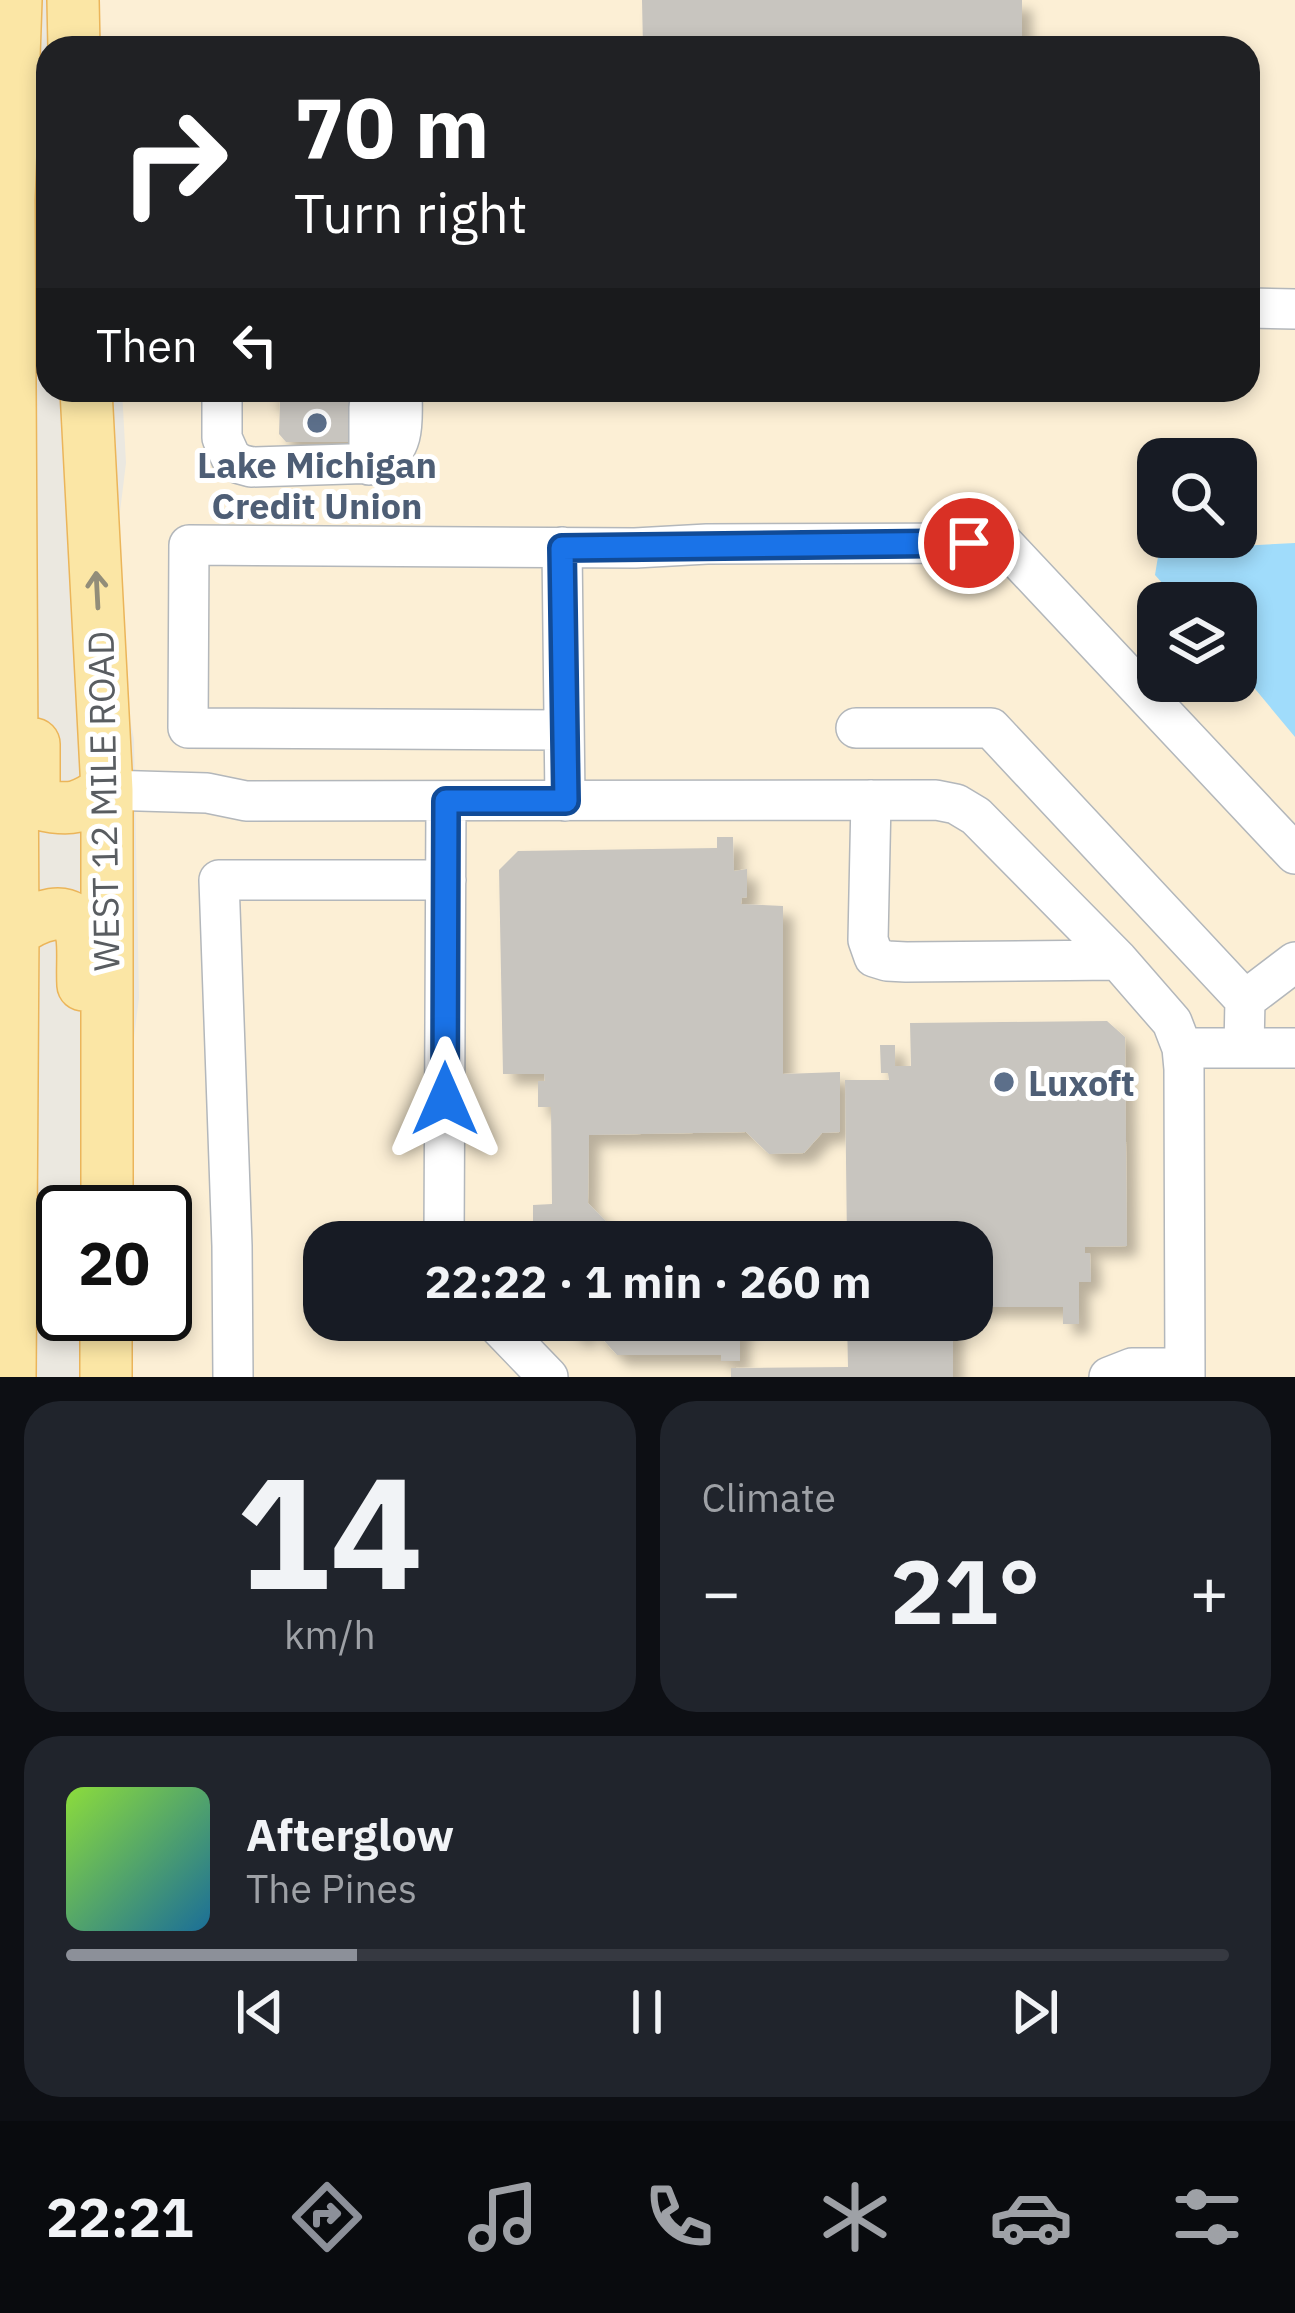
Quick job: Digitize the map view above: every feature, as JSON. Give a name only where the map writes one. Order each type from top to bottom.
[{"type":"main road","points":[[10,1377],[11,470],[5,252],[19,200],[16,0]]},
{"type":"main road","points":[[73,0],[74,36]]},
{"type":"main road","name":"WEST 12 MILE ROAD","points":[[87,402],[107,790],[106,1185]]},
{"type":"main road","points":[[11,470],[34,542],[34,790],[39,804],[61,810],[83,806],[107,790]]},
{"type":"main road","points":[[13,933],[44,914],[74,919],[81,931],[86,1185]]},
{"type":"main road","points":[[106,1341],[106,1377]]},
{"type":"lane","points":[[1260,308],[1295,309]]},
{"type":"lane","points":[[222,402],[222,438],[231,458],[251,466],[369,465],[388,458],[402,437],[386,402]]},
{"type":"lane","points":[[564,730],[188,728],[190,545],[562,548],[1003,543],[1295,854]]},
{"type":"lane","points":[[562,548],[566,801]]},
{"type":"lane","points":[[856,728],[991,728],[1245,1000],[1244,1047]]},
{"type":"lane","points":[[107,790],[207,793],[246,801],[935,800],[976,816],[1118,960],[1172,1022],[1182,1048],[1185,1373],[1132,1368],[1109,1377]]},
{"type":"lane","points":[[872,800],[868,940],[874,957],[906,962],[1118,960]]},
{"type":"lane","points":[[444,1221],[446,801]]},
{"type":"lane","points":[[232,1377],[219,880],[446,880]]},
{"type":"lane","points":[[1245,1000],[1295,962]]},
{"type":"lane","points":[[1182,1048],[1295,1048]]},
{"type":"lane","points":[[513,1341],[548,1377]]},
{"type":"shaded area","points":[[91,0],[1295,0],[1295,1377],[122,1377],[122,1341],[192,1341],[192,1185],[122,1185],[123,1124],[139,998],[134,739],[118,662],[116,544],[126,463],[123,402],[1260,402],[1260,36],[92,36]]},
{"type":"water","points":[[1295,543],[1295,737],[1257,691],[1257,582],[1161,582],[1155,575],[1158,558],[1257,558],[1257,545]]},
{"type":"building","points":[[642,0],[1022,0],[1022,36],[643,36]]},
{"type":"building","name":"Lake Michigan Credit Union","points":[[280,402],[382,402],[349,442],[286,442],[279,434]]},
{"type":"building","points":[[717,837],[733,837],[734,871],[747,869],[747,897],[741,904],[783,906],[783,1074],[840,1072],[840,1132],[822,1133],[804,1153],[769,1154],[746,1132],[589,1135],[588,1203],[606,1221],[533,1221],[533,1205],[552,1204],[551,1107],[538,1107],[538,1081],[545,1081],[544,1074],[503,1074],[499,870],[518,851],[717,848]]},
{"type":"building","points":[[1107,1021],[1125,1037],[1127,1246],[1085,1247],[1085,1253],[1090,1253],[1091,1282],[1079,1282],[1079,1324],[1063,1324],[1063,1307],[993,1307],[993,1221],[847,1221],[845,1080],[889,1080],[888,1073],[881,1073],[880,1045],[895,1045],[895,1066],[911,1066],[910,1023]]},
{"type":"building","points":[[604,1341],[740,1341],[740,1361],[721,1361],[721,1355],[617,1355]]},
{"type":"building","points":[[847,1341],[953,1341],[953,1377],[731,1377],[731,1368],[848,1367]]},
{"type":"place","name":"Lake Michigan Credit Union","points":[[317,423]]},
{"type":"place","name":"Luxoft","points":[[1004,1082]]},
{"type":"route","points":[[445,1099],[446,801],[566,801],[562,548],[969,543]]}]
